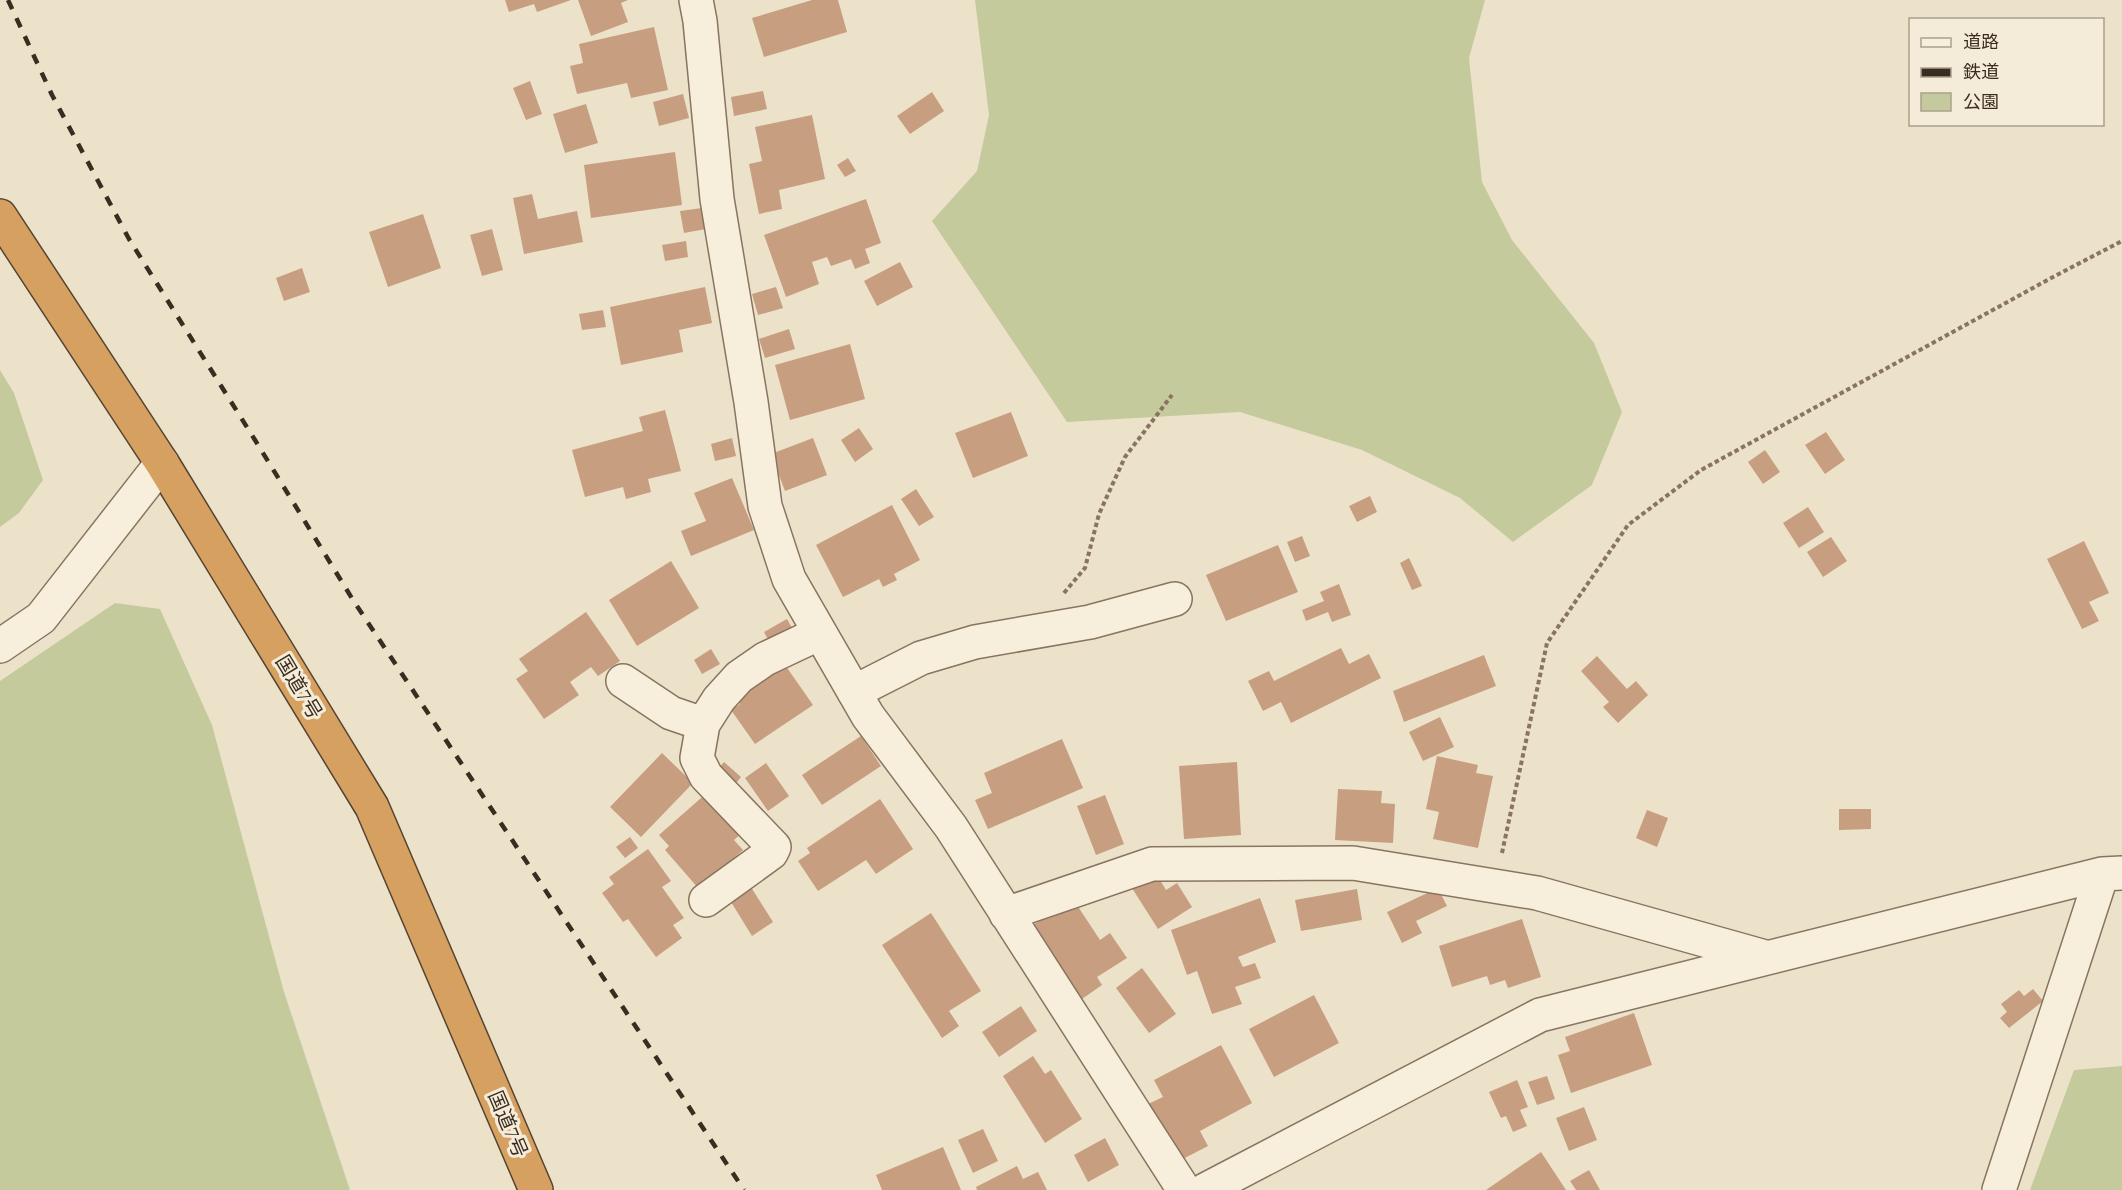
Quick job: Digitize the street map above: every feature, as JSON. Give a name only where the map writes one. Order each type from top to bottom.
[{"type":"highway","name":"国道7号","points":[[0,216],[162,463],[372,807],[536,1190]]},
{"type":"street","points":[[696,0],[717,199],[751,402],[765,506],[789,579],[868,716],[951,828],[1184,1190]]},
{"type":"street","points":[[0,646],[41,618],[162,463]]},
{"type":"street","points":[[854,692],[921,658],[975,642],[1090,622],[1175,599]]},
{"type":"street","points":[[706,900],[771,853],[774,847],[706,776],[697,758],[703,724],[719,699],[739,677],[765,659],[820,633]]},
{"type":"street","points":[[624,681],[671,713],[703,724]]},
{"type":"street","points":[[1006,914],[1152,864],[1353,863],[1537,893],[1767,957]]},
{"type":"street","points":[[1205,1190],[1540,1015],[1767,957],[2112,874]]},
{"type":"street","points":[[1999,1190],[2112,874]]},
{"type":"path","points":[[1494,886],[1547,643],[1628,525],[1701,470],[2122,241]]},
{"type":"path","points":[[1031,632],[1085,568],[1099,514],[1125,456],[1172,395]]},
{"type":"green space","points":[[975,0],[1485,0],[1469,58],[1482,182],[1512,240],[1594,343],[1622,412],[1592,485],[1513,542],[1460,498],[1362,450],[1240,412],[1067,422],[932,221],[977,171],[989,115]]},
{"type":"green space","points":[[0,370],[14,393],[43,480],[19,513],[0,527]]},
{"type":"green space","points":[[115,603],[160,609],[212,725],[284,992],[350,1190],[0,1190],[0,681]]},
{"type":"green space","points":[[2122,1066],[2122,1190],[2030,1190],[2074,1070]]},
{"type":"building","points":[[505,0],[571,0],[537,12],[534,4],[509,12]]},
{"type":"building","points":[[578,0],[628,0],[621,3],[628,22],[591,36]]},
{"type":"building","points":[[812,0],[838,0],[847,32],[764,57],[752,18]]},
{"type":"building","points":[[654,27],[668,90],[631,98],[627,83],[577,94],[570,66],[583,63],[579,44]]},
{"type":"building","points":[[530,81],[542,114],[526,120],[513,88]]},
{"type":"building","points":[[763,91],[767,109],[734,116],[731,97]]},
{"type":"building","points":[[932,92],[944,111],[910,134],[897,116]]},
{"type":"building","points":[[683,94],[689,118],[659,126],[653,102]]},
{"type":"building","points":[[586,104],[598,143],[565,153],[553,114]]},
{"type":"building","points":[[812,115],[825,179],[779,190],[782,209],[759,214],[749,164],[762,161],[755,127]]},
{"type":"building","points":[[675,152],[682,205],[591,218],[584,165]]},
{"type":"building","points":[[848,158],[856,171],[845,177],[837,165]]},
{"type":"building","points":[[532,194],[538,219],[577,211],[583,242],[524,254],[513,198]]},
{"type":"building","points":[[866,199],[881,243],[865,249],[870,263],[855,269],[851,259],[831,266],[827,257],[812,262],[819,284],[786,297],[764,235]]},
{"type":"building","points":[[702,208],[706,229],[684,233],[680,211]]},
{"type":"building","points":[[423,214],[441,268],[388,287],[369,232]]},
{"type":"building","points":[[492,229],[503,270],[482,276],[470,235]]},
{"type":"building","points":[[686,241],[688,257],[665,261],[662,245]]},
{"type":"building","points":[[900,262],[913,287],[877,306],[864,281]]},
{"type":"building","points":[[302,268],[310,292],[284,301],[276,278]]},
{"type":"building","points":[[705,287],[712,323],[679,330],[683,352],[621,365],[610,307]]},
{"type":"building","points":[[776,287],[783,308],[758,315],[752,294]]},
{"type":"building","points":[[603,310],[606,327],[582,330],[579,314]]},
{"type":"building","points":[[789,329],[795,349],[765,358],[759,339]]},
{"type":"building","points":[[850,344],[865,399],[790,420],[775,365]]},
{"type":"building","points":[[665,410],[681,471],[648,479],[651,492],[626,499],[623,487],[585,497],[572,450],[643,431],[639,417]]},
{"type":"building","points":[[1011,412],[1028,456],[973,478],[955,433]]},
{"type":"building","points":[[859,428],[873,449],[855,462],[841,440]]},
{"type":"building","points":[[1826,432],[1845,460],[1825,474],[1805,445]]},
{"type":"building","points":[[732,438],[736,456],[715,461],[711,444]]},
{"type":"building","points":[[813,438],[827,475],[785,491],[771,454]]},
{"type":"building","points":[[1765,450],[1780,472],[1763,484],[1748,462]]},
{"type":"building","points":[[732,478],[754,530],[691,556],[681,531],[706,521],[694,493]]},
{"type":"building","points":[[916,489],[934,517],[919,526],[901,499]]},
{"type":"building","points":[[1370,496],[1377,512],[1357,522],[1349,506]]},
{"type":"building","points":[[892,505],[920,560],[894,574],[897,580],[883,587],[879,579],[843,597],[816,545]]},
{"type":"building","points":[[1808,507],[1824,532],[1799,548],[1783,523]]},
{"type":"building","points":[[1302,536],[1310,556],[1295,562],[1287,542]]},
{"type":"building","points":[[1831,537],[1847,561],[1823,577],[1807,552]]},
{"type":"building","points":[[2084,541],[2109,593],[2089,602],[2099,621],[2082,629],[2047,559]]},
{"type":"building","points":[[1278,545],[1298,592],[1226,621],[1206,575]]},
{"type":"building","points":[[1409,558],[1422,586],[1412,590],[1400,563]]},
{"type":"building","points":[[671,561],[699,608],[637,646],[609,600]]},
{"type":"building","points":[[1339,584],[1351,615],[1332,622],[1328,612],[1306,621],[1302,610],[1324,601],[1320,592]]},
{"type":"building","points":[[586,612],[620,661],[598,676],[591,667],[570,682],[579,695],[544,719],[516,679],[528,671],[519,659]]},
{"type":"building","points":[[787,619],[796,635],[772,647],[764,632]]},
{"type":"building","points":[[1341,648],[1349,664],[1369,654],[1381,678],[1291,723],[1281,702],[1263,711],[1248,681],[1269,671],[1274,681]]},
{"type":"building","points":[[711,649],[720,664],[702,674],[694,660]]},
{"type":"building","points":[[1484,655],[1496,686],[1404,722],[1393,691]]},
{"type":"building","points":[[1597,656],[1627,689],[1636,681],[1648,695],[1618,723],[1603,707],[1609,702],[1581,671]]},
{"type":"building","points":[[783,662],[813,705],[755,744],[731,710],[740,704],[734,695]]},
{"type":"building","points":[[1440,717],[1454,747],[1423,761],[1409,732]]},
{"type":"building","points":[[861,736],[881,766],[822,805],[802,775]]},
{"type":"building","points":[[1062,739],[1083,788],[988,829],[975,800],[992,793],[984,773]]},
{"type":"building","points":[[662,753],[693,783],[641,837],[610,807]]},
{"type":"building","points":[[1437,756],[1478,765],[1476,773],[1493,776],[1478,848],[1433,839],[1439,812],[1426,809]]},
{"type":"building","points":[[724,762],[741,777],[731,790],[713,774]]},
{"type":"building","points":[[1237,762],[1241,835],[1184,839],[1179,766]]},
{"type":"building","points":[[766,763],[789,796],[768,811],[745,778]]},
{"type":"building","points":[[1338,789],[1382,791],[1381,803],[1395,804],[1393,843],[1335,840]]},
{"type":"building","points":[[709,791],[744,831],[734,840],[743,850],[699,889],[665,850],[669,846],[659,835]]},
{"type":"building","points":[[1105,795],[1124,844],[1096,855],[1077,806]]},
{"type":"building","points":[[880,799],[913,849],[876,874],[866,860],[818,891],[798,861],[810,853],[807,848]]},
{"type":"building","points":[[1839,809],[1871,809],[1871,829],[1839,830]]},
{"type":"building","points":[[1647,810],[1668,818],[1657,847],[1636,838]]},
{"type":"building","points":[[630,837],[638,848],[625,858],[616,847]]},
{"type":"building","points":[[648,849],[671,881],[662,887],[684,918],[673,925],[682,938],[656,957],[628,919],[623,922],[602,893],[614,884],[609,877]]},
{"type":"building","points":[[1154,870],[1166,890],[1177,883],[1192,907],[1158,929],[1130,885]]},
{"type":"building","points":[[749,884],[773,922],[752,936],[728,897]]},
{"type":"building","points":[[1438,888],[1447,906],[1416,921],[1422,933],[1402,943],[1387,912]]},
{"type":"building","points":[[1357,889],[1362,920],[1301,931],[1295,900]]},
{"type":"building","points":[[1260,898],[1276,942],[1238,957],[1243,967],[1255,963],[1261,978],[1235,987],[1242,1004],[1212,1014],[1197,971],[1187,975],[1171,930]]},
{"type":"building","points":[[1073,899],[1100,940],[1110,933],[1127,958],[1097,977],[1102,985],[1082,999],[1033,925]]},
{"type":"building","points":[[931,913],[981,991],[949,1011],[959,1026],[942,1038],[882,945]]},
{"type":"building","points":[[1522,919],[1541,977],[1508,988],[1505,980],[1490,985],[1487,976],[1452,987],[1439,946]]},
{"type":"building","points":[[1142,968],[1176,1014],[1149,1033],[1116,988]]},
{"type":"building","points":[[2033,989],[2043,1001],[2009,1028],[2000,1018],[2007,1012],[2001,1004],[2019,990],[2024,996]]},
{"type":"building","points":[[1314,995],[1339,1043],[1274,1077],[1249,1029]]},
{"type":"building","points":[[1021,1006],[1037,1031],[999,1057],[982,1032]]},
{"type":"building","points":[[1634,1013],[1652,1065],[1571,1093],[1558,1055],[1570,1051],[1565,1037]]},
{"type":"building","points":[[1221,1045],[1252,1103],[1200,1131],[1208,1146],[1179,1161],[1148,1104],[1163,1097],[1154,1080]]},
{"type":"building","points":[[1033,1056],[1045,1074],[1051,1070],[1082,1119],[1045,1143],[1003,1076]]},
{"type":"building","points":[[1547,1076],[1555,1099],[1537,1105],[1528,1082]]},
{"type":"building","points":[[1517,1080],[1528,1107],[1520,1110],[1527,1126],[1513,1132],[1506,1116],[1501,1118],[1489,1092]]},
{"type":"building","points":[[1584,1107],[1597,1140],[1569,1151],[1556,1118]]},
{"type":"building","points":[[983,1129],[998,1161],[973,1173],[958,1140]]},
{"type":"building","points":[[1105,1138],[1119,1165],[1088,1182],[1074,1155]]},
{"type":"building","points":[[943,1147],[961,1190],[882,1190],[876,1175]]},
{"type":"building","points":[[1541,1152],[1566,1190],[1486,1190]]},
{"type":"building","points":[[1017,1166],[1023,1179],[1038,1172],[1047,1190],[977,1190],[976,1187]]},
{"type":"building","points":[[1589,1170],[1600,1190],[1576,1190],[1570,1181]]},
{"type":"railway","points":[[8,0],[52,95],[129,239],[353,600],[744,1190]]}]
